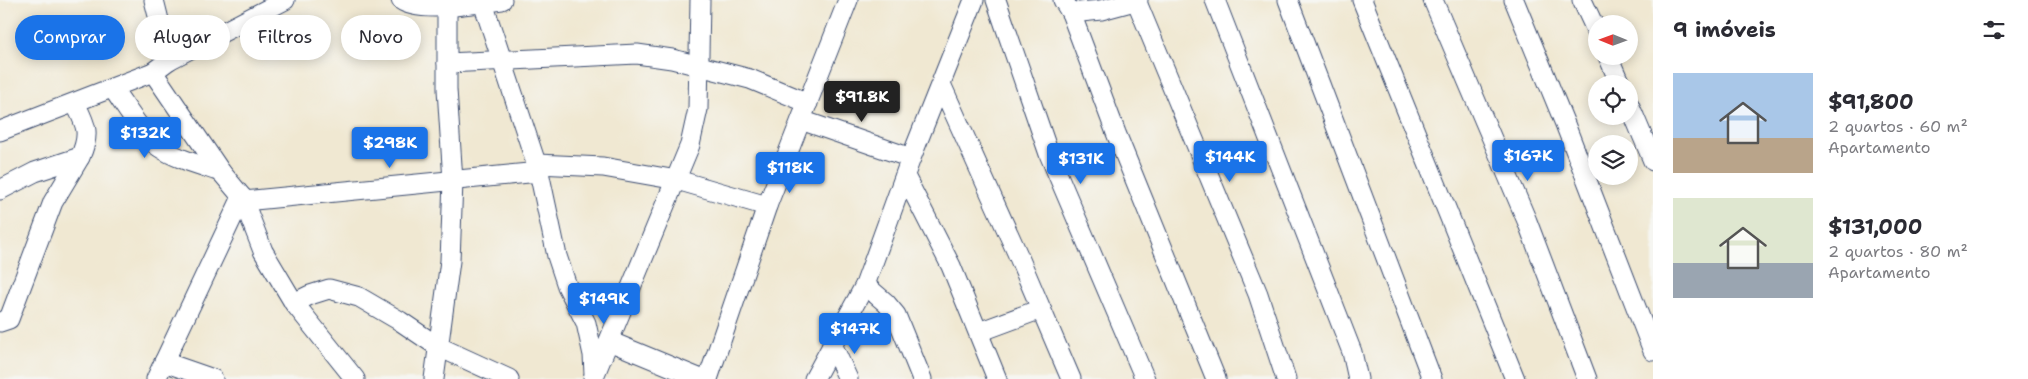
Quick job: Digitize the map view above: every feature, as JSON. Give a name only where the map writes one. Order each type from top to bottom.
[{"type":"street","points":[[154,0],[158,15]]},
{"type":"street","points":[[230,28],[285,0]]},
{"type":"street","points":[[401,0],[407,5],[502,0]]},
{"type":"street","points":[[593,378],[690,146],[698,109],[700,0]]},
{"type":"street","points":[[708,379],[768,206],[848,0]]},
{"type":"street","points":[[814,379],[864,285],[911,158],[974,0]]},
{"type":"street","points":[[996,0],[1049,154],[1145,379]]},
{"type":"street","points":[[1216,379],[1116,133],[1067,6],[1101,10],[1137,0],[1258,294],[1286,379]]},
{"type":"street","points":[[1214,0],[1352,352],[1358,379]]},
{"type":"street","points":[[1288,0],[1432,379]]},
{"type":"street","points":[[1362,0],[1515,379]]},
{"type":"street","points":[[1433,0],[1527,221],[1587,379]]},
{"type":"street","points":[[1514,0],[1653,351]]},
{"type":"street","points":[[1582,0],[1589,15]]},
{"type":"street","points":[[483,2],[538,168],[557,256],[566,286],[586,323],[593,354],[593,378]]},
{"type":"street","points":[[434,379],[450,261],[453,181],[447,63],[447,4]]},
{"type":"street","points":[[447,63],[637,54],[672,59],[750,79],[805,111],[911,158]]},
{"type":"street","points":[[0,131],[113,89],[153,72],[169,60]]},
{"type":"street","points":[[153,72],[220,172],[243,199],[263,251],[294,303],[355,379]]},
{"type":"street","points":[[940,84],[1071,379]]},
{"type":"street","points":[[113,89],[146,134],[158,147],[183,159],[220,172]]},
{"type":"street","points":[[0,322],[9,319],[53,202],[86,144],[87,128],[76,103]]},
{"type":"street","points":[[1638,125],[1653,161]]},
{"type":"street","points":[[0,190],[35,172],[80,156]]},
{"type":"street","points":[[243,199],[422,182],[453,181],[538,168],[603,167],[677,180],[768,206]]},
{"type":"street","points":[[905,176],[951,266],[997,379]]},
{"type":"street","points":[[156,379],[243,199]]},
{"type":"street","points":[[864,285],[886,303],[896,315],[922,379]]},
{"type":"street","points":[[294,303],[329,289],[359,297],[437,346],[509,379]]},
{"type":"street","points":[[979,332],[1041,309]]},
{"type":"street","points":[[609,341],[701,379]]},
{"type":"street","points":[[832,344],[848,379]]},
{"type":"street","points":[[164,362],[213,379]]}]
